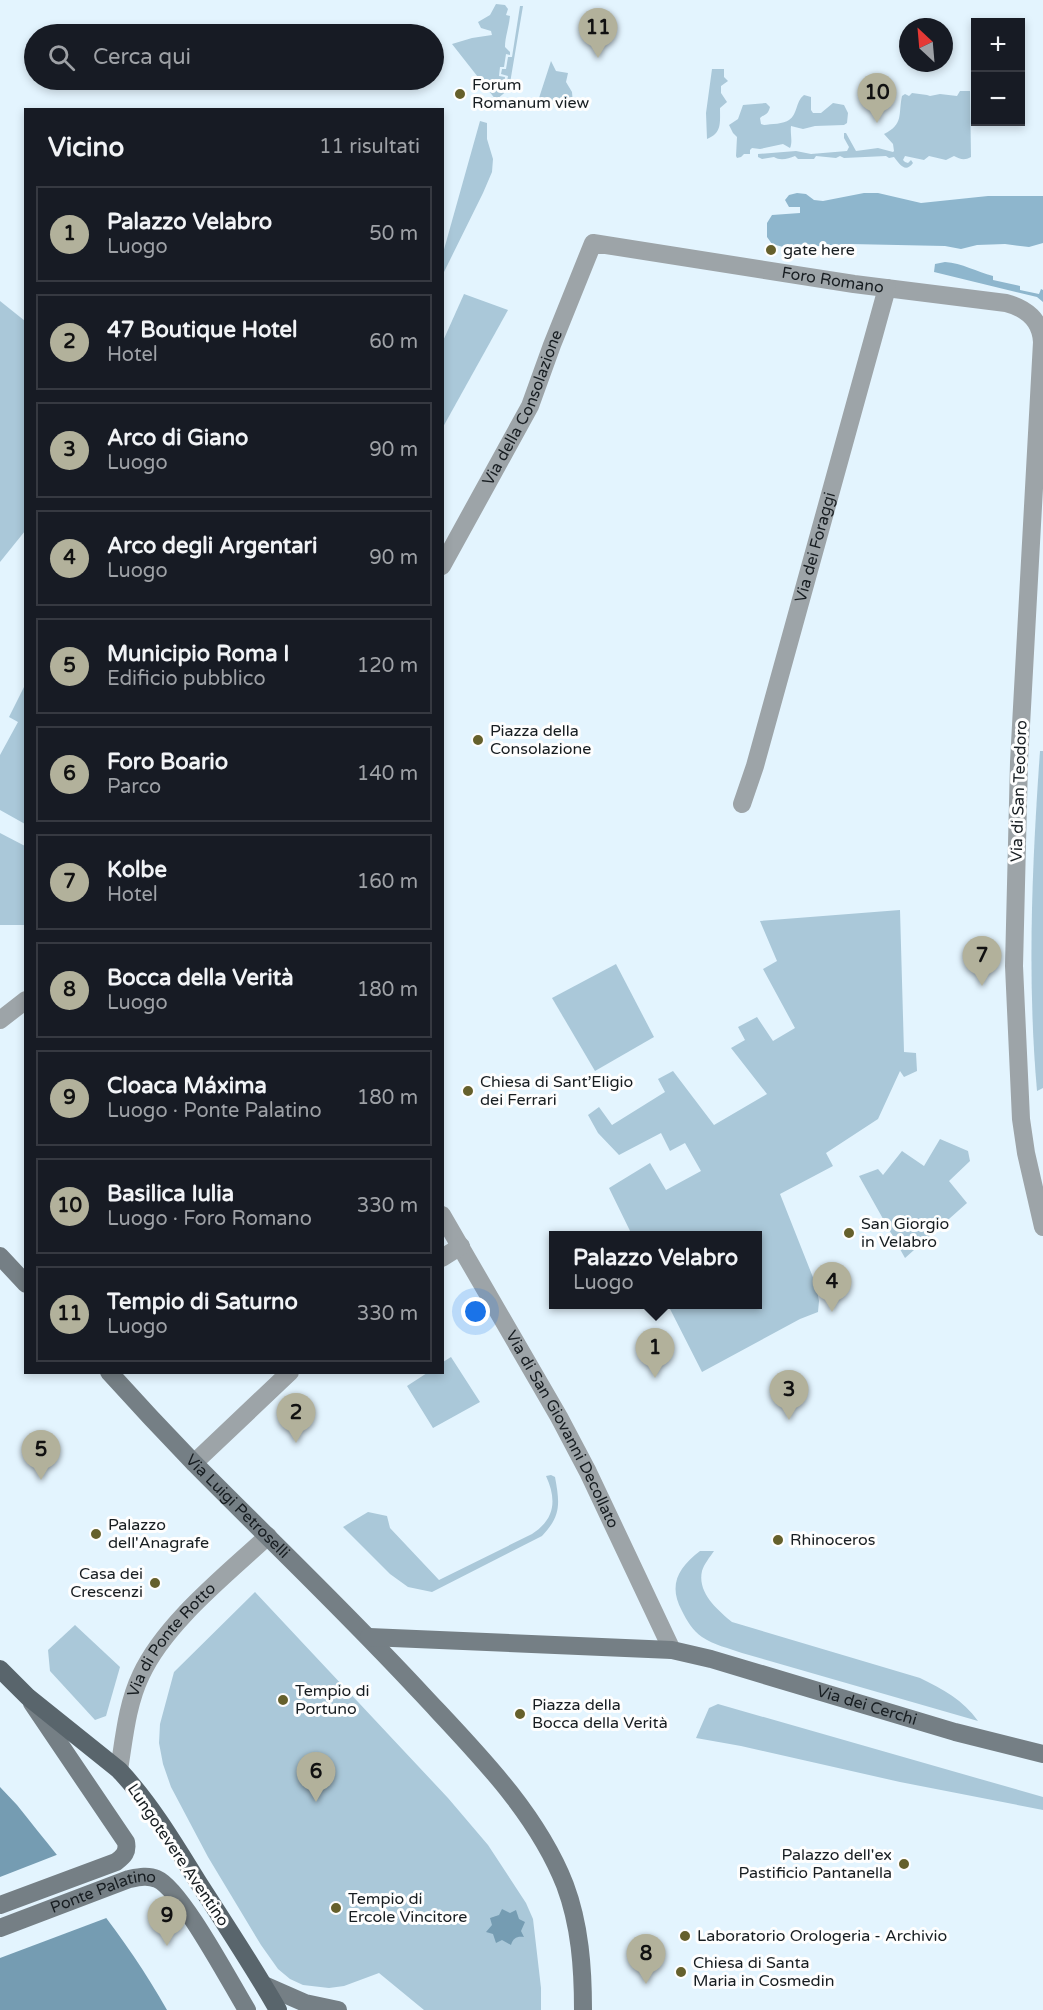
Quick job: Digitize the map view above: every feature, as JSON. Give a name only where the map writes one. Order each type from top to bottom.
[{"type":"main road","points":[[0,1256],[24,1282]]},
{"type":"main road","name":"Via Luigi Petroselli","points":[[111,1374],[194,1462],[369,1637]]},
{"type":"main road","points":[[369,1637],[672,1650]]},
{"type":"main road","points":[[369,1637],[493,1772],[547,1851],[564,1884],[577,1929],[583,2010]]},
{"type":"main road","name":"Via dei Cerchi","points":[[672,1650],[955,1732],[1043,1754]]},
{"type":"main road","name":"Lungotevere Aventino","points":[[0,1669],[28,1696],[119,1770],[150,1809],[278,2010]]},
{"type":"main road","name":"Ponte Palatino","points":[[0,1905],[109,1864],[123,1856],[127,1849],[126,1842],[28,1696]]},
{"type":"main road","name":"Ponte Palatino","points":[[0,1928],[126,1881],[141,1876],[151,1877],[169,1888],[214,1955],[247,2010]]},
{"type":"main road","points":[[264,1985],[305,2003],[338,2010]]},
{"type":"street","name":"Foro Romano","points":[[593,243],[753,269],[1006,303],[1016,306],[1031,316],[1040,327],[1041,354]]},
{"type":"street","name":"Via della Consolazione","points":[[444,562],[530,406],[593,243]]},
{"type":"street","name":"Via dei Foraggi","points":[[742,804],[758,754],[887,288]]},
{"type":"street","name":"Via di San Teodoro","points":[[1041,354],[1018,781],[1014,966],[1021,1119],[1029,1168],[1043,1227]]},
{"type":"street","points":[[0,1020],[24,1002]]},
{"type":"street","name":"Via di San Giovanni Decollato","points":[[444,1218],[559,1417],[672,1650]]},
{"type":"street","points":[[444,1257],[461,1246]]},
{"type":"street","points":[[194,1462],[288,1374]]},
{"type":"street","name":"Via di Ponte Rotto","points":[[119,1770],[131,1706],[149,1659],[186,1614],[268,1536]]},
{"type":"shaded area","points":[[496,4],[505,5],[508,9],[506,15],[510,16],[505,47],[510,55],[506,54],[504,67],[500,67],[499,76],[505,77],[504,86],[506,87],[508,76],[501,74],[502,69],[506,69],[508,57],[512,57],[520,6],[523,6],[509,89],[496,100],[452,44],[492,35],[491,31],[481,28],[478,22],[490,15]]},
{"type":"shaded area","points":[[551,61],[556,71],[568,73],[566,82],[572,92],[573,104],[548,100],[547,103],[539,98]]},
{"type":"shaded area","points":[[712,69],[724,69],[724,77],[728,81],[721,86],[721,93],[727,102],[720,108],[718,131],[707,139],[706,113]]},
{"type":"shaded area","points":[[960,91],[970,91],[971,157],[969,158],[962,159],[954,156],[946,160],[929,156],[924,160],[905,156],[903,160],[905,162],[908,163],[911,160],[913,163],[905,168],[894,157],[886,156],[844,158],[840,156],[836,158],[816,156],[814,159],[798,159],[795,156],[787,159],[758,157],[758,154],[796,151],[811,154],[847,151],[849,147],[844,133],[856,151],[878,148],[893,152],[893,144],[884,134],[897,123],[902,96],[905,94],[909,96],[912,93],[957,96]]},
{"type":"shaded area","points":[[804,95],[811,97],[813,113],[821,113],[833,103],[844,105],[848,113],[847,123],[803,129],[791,126],[790,148],[783,144],[760,149],[752,148],[750,154],[737,158],[737,137],[729,125],[738,119],[743,105],[766,103],[770,107],[767,113],[760,118],[761,124],[781,123],[792,117]]},
{"type":"shaded area","points":[[480,121],[487,123],[487,139],[493,159],[492,172],[444,272],[444,249]]},
{"type":"shaded area","points":[[797,193],[823,201],[864,193],[878,193],[921,203],[988,196],[1043,196],[1043,243],[1029,247],[1005,244],[977,245],[961,249],[945,246],[850,244],[787,248],[772,244],[767,237],[767,223],[772,215],[800,213],[800,207],[789,207],[785,200],[789,195]]},
{"type":"shaded area","points":[[945,262],[993,276],[993,280],[1020,286],[1020,290],[1039,294],[1041,289],[1043,290],[1043,302],[1037,297],[934,272],[935,264]]},
{"type":"shaded area","points":[[464,294],[508,310],[444,425],[444,339]]},
{"type":"shaded area","points":[[0,301],[24,320],[24,532],[0,562]]},
{"type":"shaded area","points":[[24,687],[24,823],[0,810],[0,755],[18,722],[9,717]]},
{"type":"shaded area","points":[[1040,751],[1043,751],[1043,1088],[1037,1091],[1031,964]]},
{"type":"shaded area","points":[[0,833],[24,845],[24,925],[0,925]]},
{"type":"shaded area","points":[[900,910],[904,1052],[916,1053],[917,1071],[904,1077],[900,1071],[878,1119],[826,1153],[833,1166],[780,1194],[816,1285],[819,1301],[818,1312],[800,1319],[702,1372],[670,1309],[762,1309],[762,1231],[630,1231],[609,1188],[650,1163],[666,1190],[701,1171],[685,1143],[670,1151],[661,1133],[619,1155],[598,1133],[588,1115],[599,1107],[612,1125],[665,1092],[658,1079],[673,1071],[714,1125],[767,1094],[731,1048],[745,1040],[738,1027],[757,1017],[773,1041],[795,1028],[763,969],[777,961],[760,921]]},
{"type":"shaded area","points":[[616,964],[654,1037],[595,1071],[552,998]]},
{"type":"shaded area","points":[[940,1139],[968,1151],[970,1161],[949,1181],[967,1203],[905,1258],[859,1176],[878,1169],[883,1175],[902,1151],[924,1166]]},
{"type":"shaded area","points":[[451,1357],[480,1402],[433,1428],[407,1386],[425,1374],[444,1374],[444,1361]]},
{"type":"shaded area","points":[[546,1476],[555,1477],[558,1509],[553,1522],[542,1536],[432,1592],[408,1587],[390,1574],[343,1527],[368,1512],[387,1516],[390,1528],[439,1580],[540,1528],[552,1508],[552,1493]]},
{"type":"shaded area","points":[[700,1551],[714,1551],[702,1571],[703,1587],[710,1600],[732,1622],[920,1678],[952,1696],[978,1721],[742,1653],[702,1637],[686,1618],[676,1593],[681,1571]]},
{"type":"shaded area","points":[[255,1592],[448,1798],[488,1845],[526,1903],[533,1919],[541,1988],[541,2010],[424,2010],[379,1973],[344,1986],[329,1988],[303,1985],[290,1979],[278,1969],[261,1945],[208,1857],[171,1787],[159,1743],[160,1724],[174,1672]]},
{"type":"shaded area","points":[[75,1625],[120,1667],[106,1716],[95,1720],[50,1671],[48,1650]]},
{"type":"shaded area","points":[[718,1704],[1043,1797],[1043,1810],[696,1738],[709,1708]]},
{"type":"shaded area","points":[[0,1787],[96,1904],[134,1956],[167,2010],[0,2010]]},
{"type":"shaded area","points":[[502,1909],[510,1913],[516,1910],[519,1919],[525,1922],[521,1931],[524,1937],[516,1938],[511,1945],[502,1940],[496,1943],[493,1934],[486,1932],[492,1925],[490,1918],[499,1915]]},
{"type":"pier","points":[[59,1854],[109,1917],[0,1958],[0,1877]]},
{"type":"place","name":"Tempio di Saturno","points":[[598,58]]},
{"type":"place","name":"Forum Romanum view","points":[[460,94]]},
{"type":"place","name":"Basilica Iulia","points":[[877,123]]},
{"type":"place","name":"gate here","points":[[771,250]]},
{"type":"place","name":"Piazza della Consolazione","points":[[478,740]]},
{"type":"place","name":"Kolbe","points":[[982,986]]},
{"type":"place","name":"Chiesa di Sant’Eligio dei Ferrari","points":[[468,1091]]},
{"type":"place","name":"San Giorgio in Velabro","points":[[849,1233]]},
{"type":"place","name":"Arco degli Argentari","points":[[832,1312]]},
{"type":"place","name":"Palazzo Velabro","points":[[655,1378]]},
{"type":"place","name":"Arco di Giano","points":[[789,1420]]},
{"type":"place","name":"47 Boutique Hotel","points":[[296,1443]]},
{"type":"place","name":"Municipio Roma I","points":[[41,1480]]},
{"type":"place","name":"Palazzo dell'Anagrafe","points":[[96,1534]]},
{"type":"place","name":"Rhinoceros","points":[[778,1540]]},
{"type":"place","name":"Casa dei Crescenzi","points":[[155,1583]]},
{"type":"place","name":"Tempio di Portuno","points":[[283,1700]]},
{"type":"place","name":"Piazza della Bocca della Verità","points":[[520,1714]]},
{"type":"place","name":"Foro Boario","points":[[316,1802]]},
{"type":"place","name":"Palazzo dell'ex Pastificio Pantanella","points":[[904,1864]]},
{"type":"place","name":"Tempio di Ercole Vincitore","points":[[336,1908]]},
{"type":"place","name":"Laboratorio Orologeria - Archivio","points":[[685,1936]]},
{"type":"place","name":"Cloaca Máxima","points":[[167,1946]]},
{"type":"place","name":"Chiesa di Santa Maria in Cosmedin","points":[[681,1972]]},
{"type":"place","name":"Bocca della Verità","points":[[646,1984]]}]
